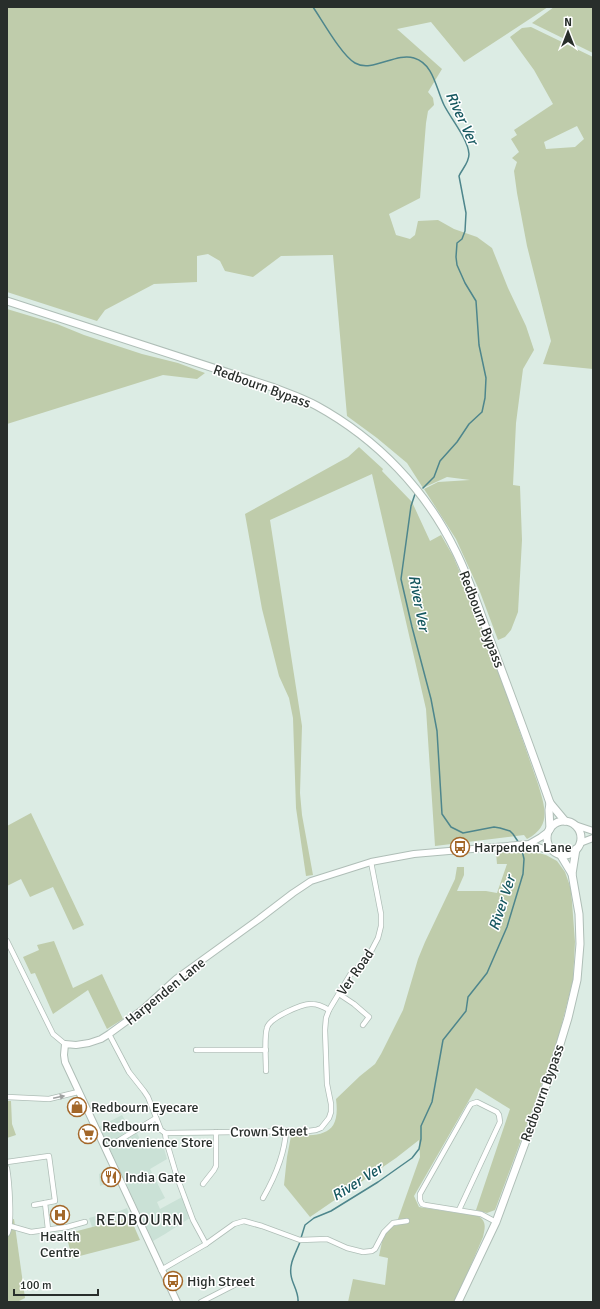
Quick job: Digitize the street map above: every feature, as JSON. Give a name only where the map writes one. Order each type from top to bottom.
[{"type":"main road","name":"Redbourn Bypass","points":[[7,301],[293,395],[316,406],[345,423],[383,453],[425,498],[440,520],[457,552],[550,803],[566,821]]},
{"type":"main road","name":"Redbourn Bypass","points":[[549,830],[550,803]]},
{"type":"main road","points":[[566,821],[575,825],[580,832],[578,846],[568,854],[560,854],[552,849],[548,842],[549,830],[558,822],[566,821]]},
{"type":"main road","name":"Redbourn Bypass","points":[[572,874],[578,846]]},
{"type":"main road","name":"Redbourn Bypass","points":[[458,1302],[496,1222],[554,1064],[564,1034],[573,998],[579,967],[579,914],[572,874],[560,854]]},
{"type":"street","points":[[575,825],[593,831]]},
{"type":"street","points":[[526,845],[542,838],[549,830]]},
{"type":"street","points":[[578,846],[593,838]]},
{"type":"street","name":"Harpenden Lane","points":[[65,1044],[76,1045],[89,1043],[109,1034],[142,1010],[176,979],[259,919],[292,893],[311,881],[371,862],[414,854],[513,845],[526,845],[544,849],[552,849]]},
{"type":"street","name":"Ver Road","points":[[329,1010],[350,974],[367,959],[378,938],[381,926],[381,914],[371,862]]},
{"type":"street","points":[[7,941],[53,1034],[65,1044],[65,1062],[78,1092],[109,1146],[162,1270],[178,1302]]},
{"type":"street","points":[[339,994],[369,1017],[363,1025]]},
{"type":"street","points":[[266,1071],[267,1028],[270,1022],[308,1004],[314,1004],[329,1010]]},
{"type":"street","name":"Crown Street","points":[[165,1133],[316,1130],[321,1128],[329,1118],[331,1107],[326,1084],[325,1030],[326,1018],[329,1010]]},
{"type":"street","points":[[109,1034],[129,1072],[144,1091],[161,1130],[165,1133],[177,1177],[194,1220],[206,1244]]},
{"type":"street","points":[[196,1050],[266,1050]]},
{"type":"street","points":[[7,1097],[49,1099],[78,1092]]},
{"type":"street","points":[[459,1210],[500,1122],[497,1112],[477,1102],[471,1104],[469,1107],[419,1197],[420,1202],[425,1205],[481,1214],[496,1222]]},
{"type":"street","points":[[109,1146],[156,1118]]},
{"type":"street","points":[[263,1198],[276,1172],[283,1150],[286,1130]]},
{"type":"street","points":[[203,1184],[216,1166],[216,1132]]},
{"type":"street","points":[[7,1162],[49,1156],[55,1201],[34,1205]]},
{"type":"street","points":[[7,1168],[10,1226],[7,1234]]},
{"type":"street","points":[[45,1203],[48,1229]]},
{"type":"street","points":[[162,1270],[206,1244],[234,1224],[244,1221],[269,1228],[300,1240],[327,1239],[348,1248],[363,1252],[369,1252],[375,1249],[384,1232],[392,1223],[407,1221]]},
{"type":"street","points":[[10,1226],[31,1232],[67,1227],[85,1222]]},
{"type":"street","points":[[201,1302],[238,1283],[244,1285]]},
{"type":"shaded area","points":[[122,1115],[131,1131],[108,1145],[99,1127]]},
{"type":"shaded area","points":[[136,1131],[145,1149],[161,1138],[167,1159],[150,1169],[165,1198],[157,1202],[160,1209],[184,1196],[190,1218],[153,1241],[109,1147]]},
{"type":"shaded area","name":"India Gate","points":[[110,1169],[115,1180],[100,1186],[99,1174]]},
{"type":"shaded area","points":[[127,1208],[130,1217],[92,1227],[89,1218],[114,1211],[117,1212]]},
{"type":"green space","points":[[7,7],[548,7],[464,62],[431,22],[397,29],[442,69],[428,92],[433,98],[434,105],[428,111],[426,123],[420,198],[389,214],[396,235],[410,239],[415,235],[418,221],[438,220],[454,229],[477,237],[492,248],[508,288],[526,326],[534,350],[523,369],[516,423],[513,485],[520,486],[522,540],[518,612],[511,630],[505,637],[498,640],[480,592],[456,539],[424,489],[438,482],[470,480],[447,477],[423,488],[407,463],[347,416],[333,255],[281,256],[253,277],[225,271],[220,261],[208,254],[197,256],[197,282],[154,284],[105,310],[97,321],[7,292]]},
{"type":"green space","points":[[554,7],[593,7],[593,53],[532,23]]},
{"type":"green space","points":[[531,27],[593,57],[593,369],[543,364],[551,341],[527,246],[517,193],[514,171],[517,162],[512,158],[519,152],[511,139],[517,135],[514,130],[553,104],[534,70],[510,37],[522,28]],"holes":[[[577,126],[584,139],[575,147],[546,149],[544,142]]]},
{"type":"green space","points":[[7,309],[57,324],[84,335],[142,354],[178,363],[205,373],[197,379],[163,375],[7,424]]},
{"type":"green space","points":[[359,447],[383,469],[382,471],[412,502],[430,541],[441,535],[453,556],[482,624],[538,784],[543,800],[544,815],[540,828],[535,834],[527,839],[524,835],[435,846],[426,709],[372,474],[270,520],[302,726],[300,793],[302,815],[313,875],[306,876],[296,808],[293,718],[289,698],[279,676],[262,609],[245,514],[348,457]]},
{"type":"green space","points":[[31,813],[84,925],[73,930],[53,887],[30,897],[21,879],[7,886],[7,826]]},
{"type":"green space","points":[[520,850],[546,855],[557,861],[565,872],[571,889],[575,942],[573,980],[557,1043],[495,1210],[487,1213],[476,1210],[510,1109],[476,1088],[414,1196],[419,1207],[478,1216],[484,1222],[485,1228],[483,1237],[455,1302],[348,1302],[353,1279],[385,1285],[388,1258],[379,1256],[383,1237],[390,1227],[402,1224],[398,1219],[420,1157],[419,1140],[396,1158],[310,1217],[284,1185],[291,1136],[319,1134],[332,1127],[337,1111],[336,1099],[375,1064],[403,1010],[418,959],[455,879],[457,867],[464,867],[464,875],[457,891],[486,891],[497,893],[507,864],[497,864],[496,853]]},
{"type":"green space","points":[[54,941],[73,988],[102,974],[123,1019],[107,1029],[88,990],[53,1014],[35,973],[31,974],[23,957],[39,950],[37,945]]},
{"type":"green space","points":[[7,1101],[11,1101],[12,1124],[16,1135],[7,1138]]},
{"type":"green space","points":[[130,1217],[140,1240],[72,1258],[66,1234]]},
{"type":"green space","points":[[14,1219],[25,1298],[17,1302],[7,1302],[7,1220]]},
{"type":"waterway","name":"River Ver","points":[[313,7],[338,46],[355,63],[369,66],[407,57],[421,61],[434,78],[444,105],[468,148],[468,160],[459,176],[466,213],[465,231],[462,239],[457,243],[456,257],[457,265],[465,283],[476,301],[479,345],[486,378],[485,398],[482,412],[469,424],[457,442],[440,461],[434,477],[423,488]]},
{"type":"waterway","name":"River Ver","points":[[415,494],[411,506],[401,579],[431,699],[437,731],[442,814],[451,827],[463,833],[494,827],[500,828],[510,831],[519,843]]},
{"type":"waterway","name":"River Ver","points":[[301,1238],[305,1225],[314,1218],[331,1211],[378,1182],[412,1158],[419,1149],[421,1126],[432,1102],[443,1040],[466,1011],[468,997],[487,973],[507,927],[523,874],[524,859],[521,846]]},
{"type":"waterway","name":"River Ver","points":[[298,1302],[291,1271],[292,1262],[300,1242]]},
{"type":"place","name":"Harpenden Lane","points":[[460,847]]},
{"type":"place","name":"Redbourn Eyecare","points":[[77,1107]]},
{"type":"place","name":"Redbourn Convenience Store","points":[[88,1134]]},
{"type":"place","name":"India Gate","points":[[111,1177]]},
{"type":"place","name":"Health Centre","points":[[60,1215]]},
{"type":"place","name":"High Street","points":[[173,1281]]},
{"type":"district","name":"REDBOURN","points":[[140,1219]]}]
